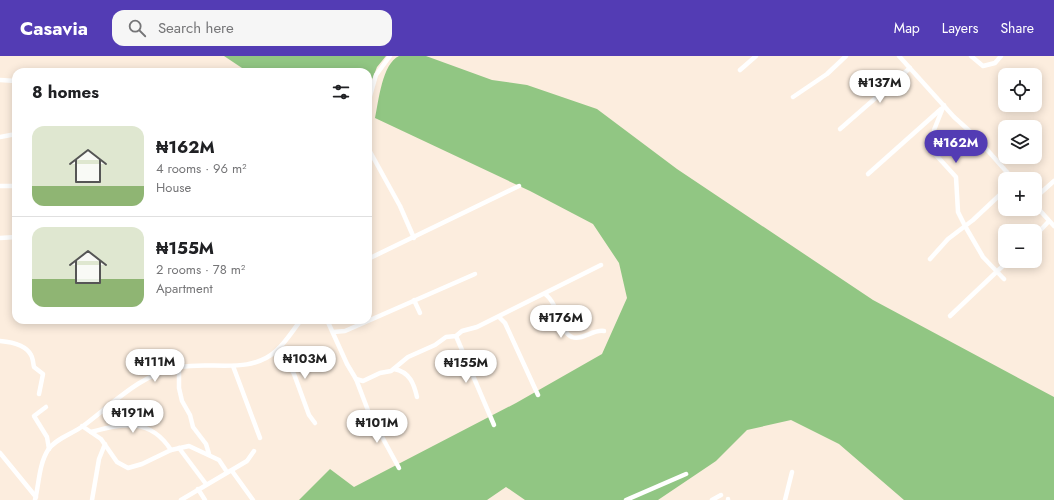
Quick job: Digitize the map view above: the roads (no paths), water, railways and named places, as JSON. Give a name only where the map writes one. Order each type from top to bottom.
[{"type":"street","points":[[372,89],[376,75],[390,56]]},
{"type":"street","points":[[740,70],[756,56]]},
{"type":"street","points":[[793,97],[827,74],[846,56]]},
{"type":"street","points":[[899,56],[943,107],[974,135],[1007,172]]},
{"type":"street","points":[[971,56],[983,66],[996,63],[1001,56]]},
{"type":"street","points":[[840,129],[910,68]]},
{"type":"street","points":[[0,80],[12,81]]},
{"type":"street","points":[[868,174],[943,107]]},
{"type":"street","points":[[943,107],[934,130],[932,148],[936,156],[956,177],[958,212],[964,226],[983,257],[1004,279]]},
{"type":"street","points":[[0,136],[12,134]]},
{"type":"street","points":[[372,155],[400,206],[414,238]]},
{"type":"street","points":[[1042,192],[1054,181]]},
{"type":"street","points":[[0,186],[12,186]]},
{"type":"street","points":[[372,258],[519,186]]},
{"type":"street","points":[[930,259],[948,239],[998,196]]},
{"type":"street","points":[[1042,213],[1054,226]]},
{"type":"street","points":[[1042,228],[1049,221]]},
{"type":"street","points":[[0,238],[12,237]]},
{"type":"street","points":[[356,379],[363,380],[394,369],[418,351],[438,343],[446,337],[456,336],[460,332],[477,328],[601,265]]},
{"type":"street","points":[[950,316],[1001,268]]},
{"type":"street","points":[[372,319],[475,274]]},
{"type":"street","points":[[545,294],[551,298],[558,311],[565,332],[572,337],[579,338],[597,330],[604,331]]},
{"type":"street","points":[[414,300],[420,313]]},
{"type":"street","points":[[499,317],[505,323],[538,395]]},
{"type":"street","points":[[35,499],[43,463],[49,449],[82,426],[114,400],[150,376],[179,367],[205,365],[233,366],[258,362],[279,348],[298,324]]},
{"type":"street","points":[[330,324],[347,364],[356,379],[369,413],[399,468]]},
{"type":"street","points":[[333,332],[345,331],[361,324]]},
{"type":"street","points":[[456,336],[494,425]]},
{"type":"street","points":[[0,341],[16,344],[29,352],[32,356],[34,367],[43,374],[39,394]]},
{"type":"street","points":[[279,348],[294,374],[310,415],[315,423]]},
{"type":"street","points":[[233,366],[260,438]]},
{"type":"street","points":[[179,367],[179,388],[182,401],[190,415],[193,427],[206,444],[209,454]]},
{"type":"street","points":[[394,369],[401,371],[412,380],[417,397]]},
{"type":"street","points":[[46,407],[34,416],[47,437],[49,449]]},
{"type":"street","points":[[82,426],[92,432],[105,444],[117,462],[128,468],[142,464],[171,450],[191,446],[219,460],[230,471],[253,500]]},
{"type":"street","points":[[92,432],[110,428],[140,426],[157,433],[171,450]]},
{"type":"street","points":[[92,500],[99,457],[105,444]]},
{"type":"street","points":[[179,448],[206,484]]},
{"type":"street","points":[[181,500],[247,461],[254,451]]},
{"type":"street","points":[[0,453],[35,499]]},
{"type":"street","points":[[785,500],[792,472]]},
{"type":"street","points":[[626,500],[686,474]]},
{"type":"street","points":[[198,489],[205,500]]},
{"type":"street","points":[[712,500],[721,495]]}]
